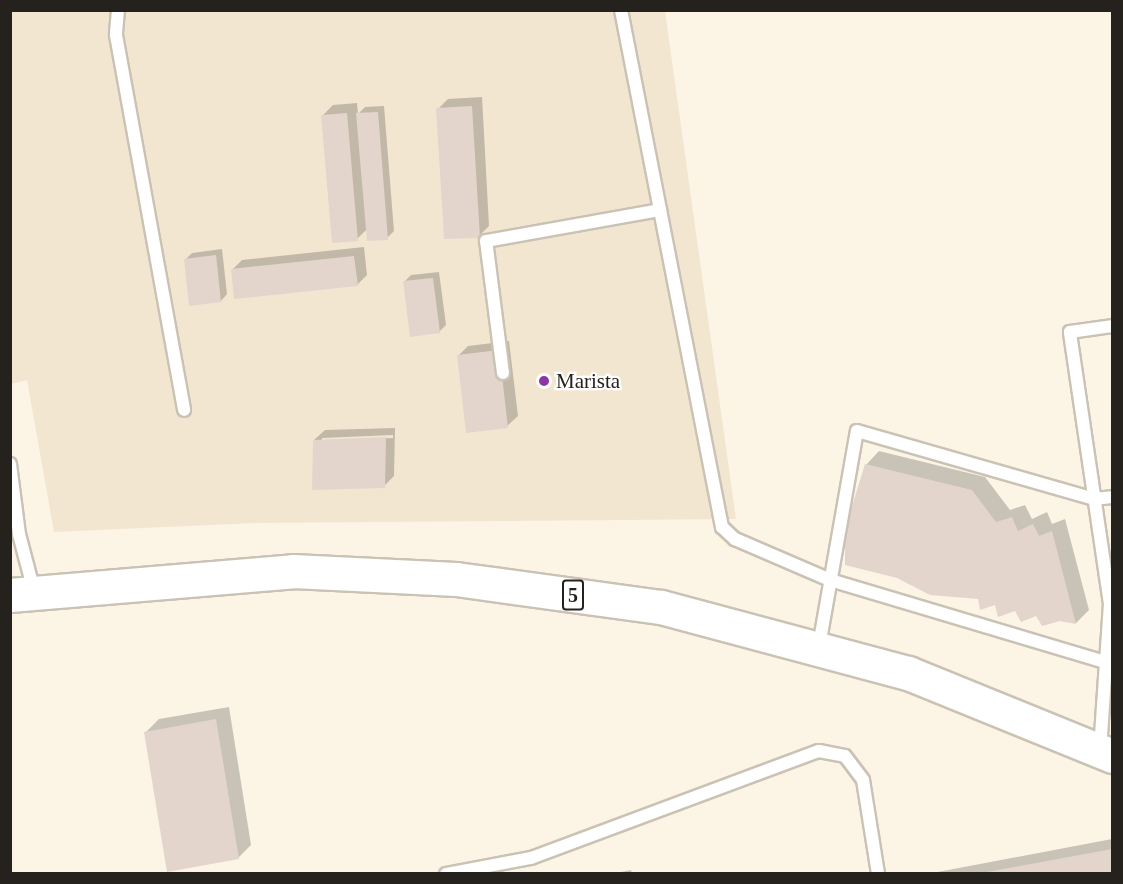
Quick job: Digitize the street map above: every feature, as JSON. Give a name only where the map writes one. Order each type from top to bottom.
[{"type":"main road","name":"5","points":[[22,593],[293,570],[456,579],[661,607],[819,646],[908,673],[1106,753]]},
{"type":"lane","points":[[118,10],[116,35],[184,410]]},
{"type":"lane","points":[[621,10],[722,527],[735,539],[830,579],[1109,664]]},
{"type":"lane","points":[[503,373],[486,241],[660,210]]},
{"type":"lane","points":[[1106,753],[1111,604],[1070,332],[1113,326]]},
{"type":"lane","points":[[819,646],[857,430],[1094,500],[1113,497]]},
{"type":"lane","points":[[10,464],[19,534],[22,593]]},
{"type":"lane","points":[[446,873],[531,858],[819,751],[845,756],[863,780],[878,873]]},
{"type":"shaded area","points":[[11,11],[665,11],[736,519],[255,523],[54,532],[27,380],[11,384]]},
{"type":"building","points":[[472,106],[480,238],[444,239],[436,108]]},
{"type":"building","points":[[378,112],[388,240],[367,241],[356,113]]},
{"type":"building","points":[[347,113],[358,241],[332,243],[321,115]]},
{"type":"building","points":[[216,255],[221,302],[189,306],[184,259]]},
{"type":"building","points":[[354,256],[358,286],[234,299],[231,269]]},
{"type":"building","points":[[433,278],[440,333],[410,337],[403,281]]},
{"type":"building","points":[[499,350],[508,428],[466,433],[457,355]]},
{"type":"building","points":[[386,437],[385,488],[312,490],[313,440]]},
{"type":"building","points":[[865,464],[972,490],[996,522],[1012,517],[1018,531],[1033,524],[1039,536],[1052,531],[1076,624],[1060,621],[1042,626],[1036,616],[1021,622],[1015,611],[998,617],[995,605],[980,610],[978,599],[930,595],[897,578],[845,565],[845,529]]},
{"type":"building","points":[[216,719],[239,859],[167,872],[144,732]]},
{"type":"building","points":[[1112,849],[1112,874],[987,874],[987,872]]},
{"type":"place","name":"Marista","points":[[544,381]]}]
